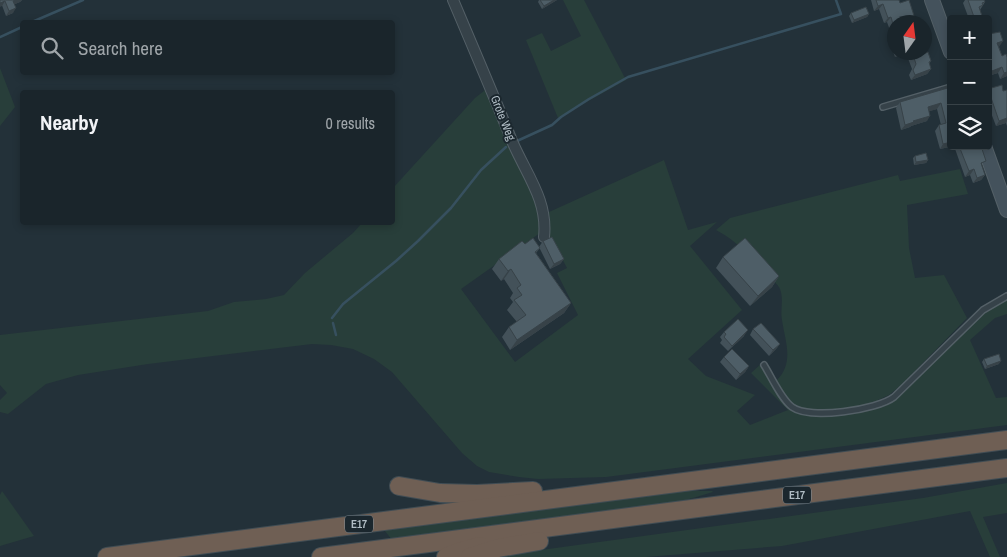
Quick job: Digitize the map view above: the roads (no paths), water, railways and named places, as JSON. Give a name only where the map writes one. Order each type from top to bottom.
[{"type":"highway","name":"E17","points":[[108,557],[1007,440]]},
{"type":"highway","name":"E17","points":[[321,557],[580,528],[1007,468]]},
{"type":"highway","points":[[399,486],[440,493],[477,494],[552,490],[611,492]]},
{"type":"highway","points":[[446,557],[490,544],[580,528]]},
{"type":"highway","points":[[469,557],[498,548],[552,539],[580,528]]},
{"type":"main road","points":[[932,0],[947,41]]},
{"type":"main road","points":[[985,150],[1007,210]]},
{"type":"street","name":"Grote Weg","points":[[453,0],[513,142],[540,199],[544,212],[544,237]]},
{"type":"lane","points":[[883,107],[947,88]]},
{"type":"lane","points":[[764,365],[791,406],[802,412],[866,408],[886,402],[894,397],[983,310],[1007,296]]},
{"type":"waterway","points":[[37,20],[83,0]]},
{"type":"waterway","points":[[517,141],[552,125],[589,99],[628,77],[841,14],[836,0]]},
{"type":"waterway","points":[[0,37],[20,28]]},
{"type":"waterway","points":[[332,318],[343,304],[418,241],[451,208],[481,170],[506,147]]},
{"type":"waterway","points":[[333,323],[336,335]]}]
